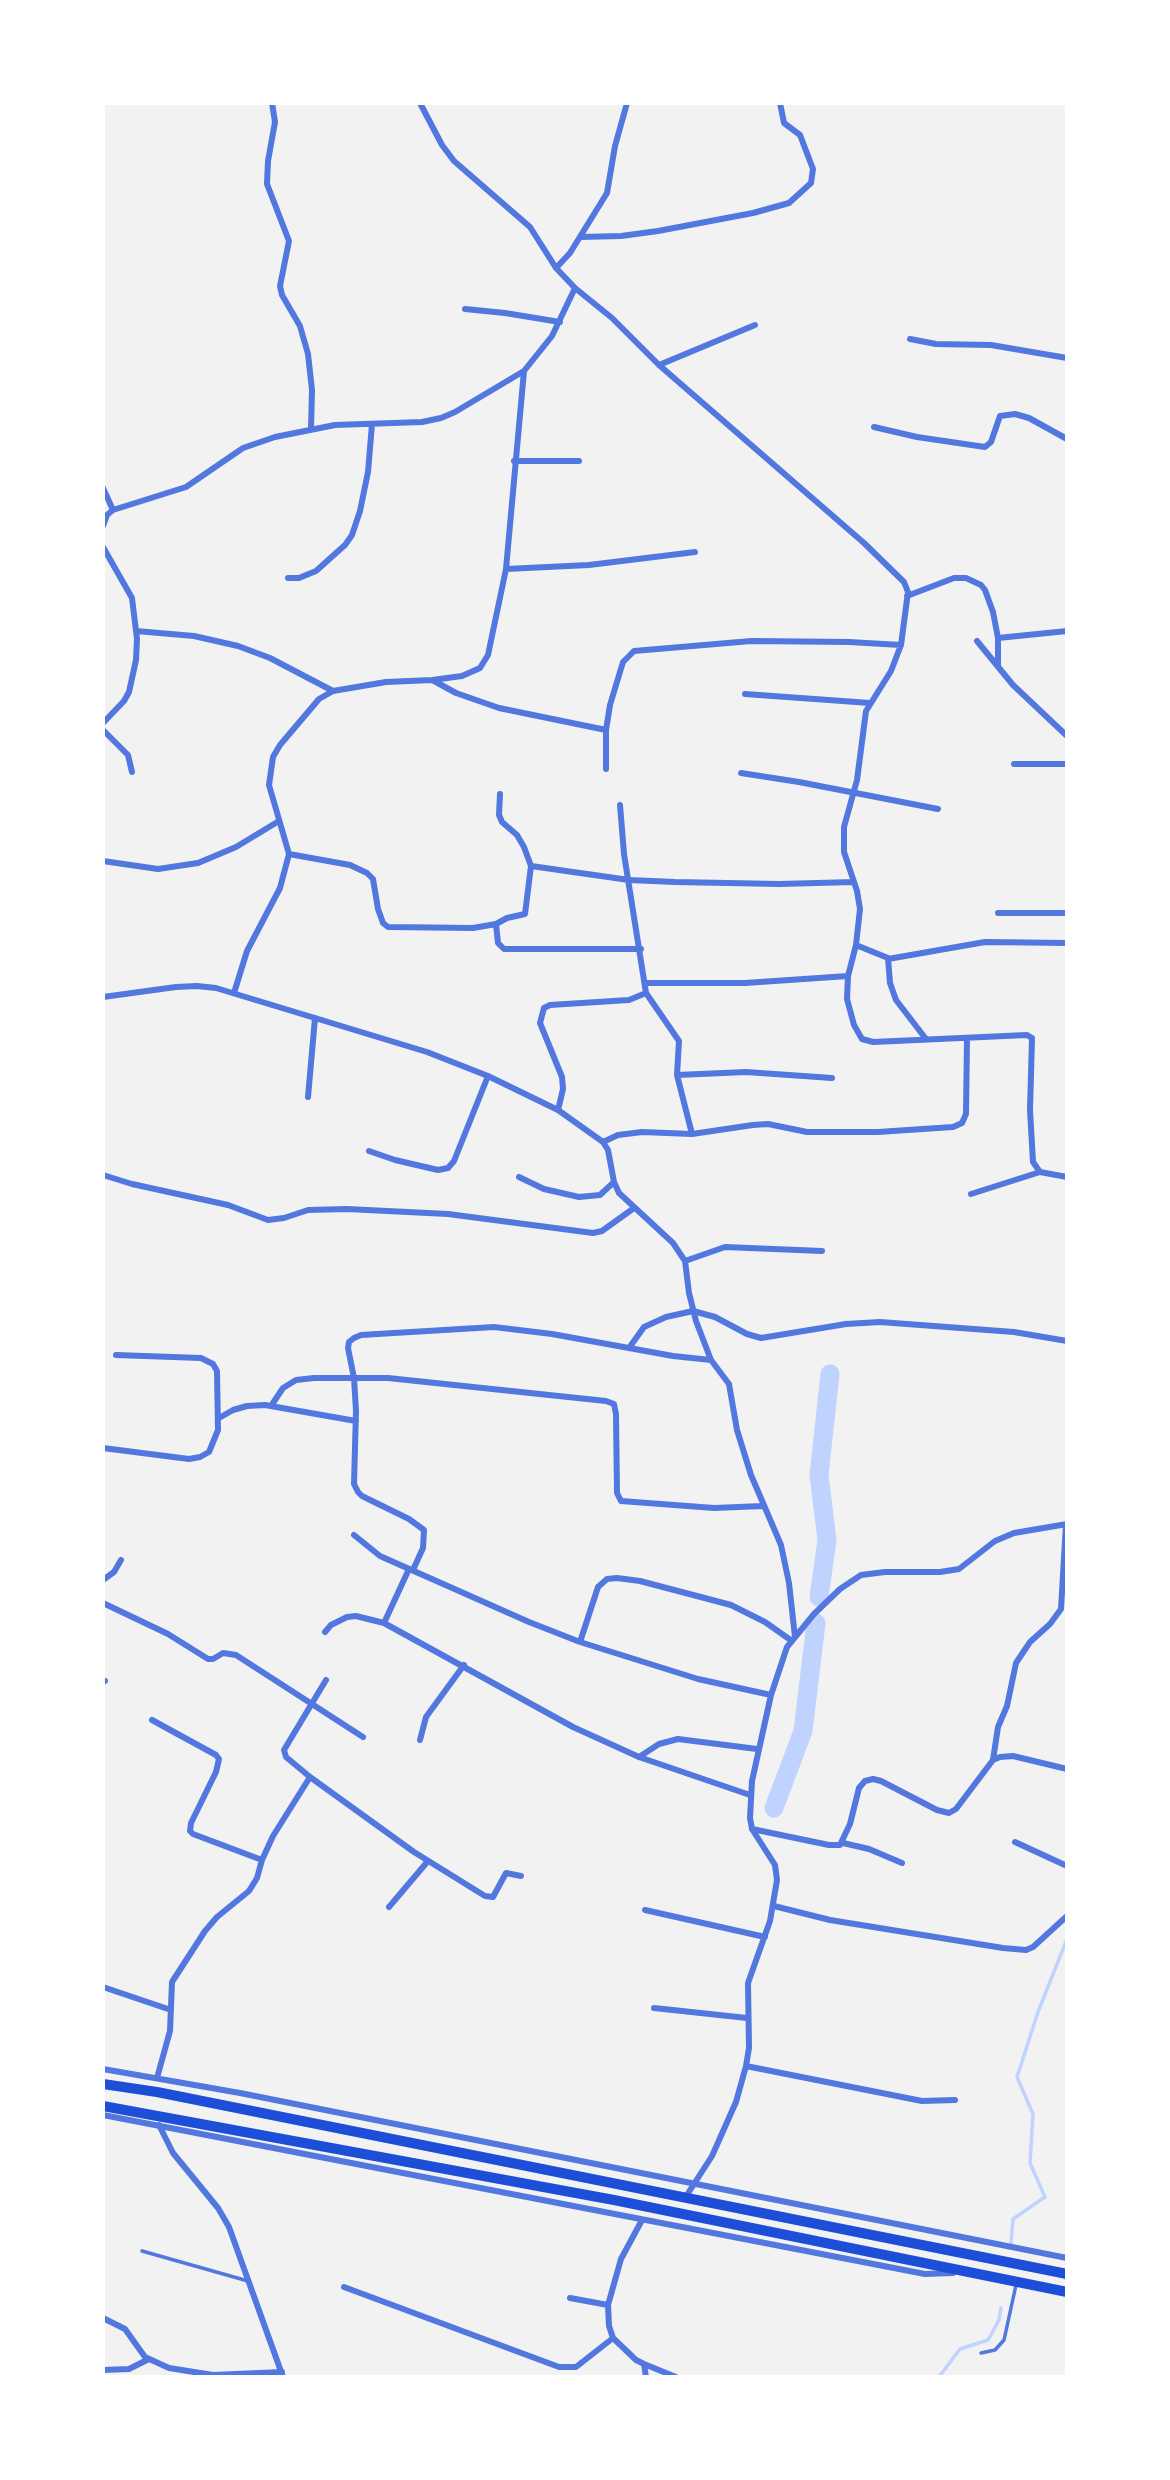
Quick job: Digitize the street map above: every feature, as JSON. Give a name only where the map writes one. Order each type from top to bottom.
[{"type":"highway","points":[[103,2084],[157,2092],[1067,2274]]},
{"type":"highway","points":[[103,2106],[600,2197],[1067,2291]]},
{"type":"highway","points":[[748,2227],[751,2211]]},
{"type":"highway","points":[[831,2243],[836,2228]]},
{"type":"street","points":[[272,103],[275,122],[267,184],[289,239],[280,286],[282,295],[300,326],[308,354],[312,390],[311,429]]},
{"type":"street","points":[[420,103],[442,145],[454,161],[530,227],[556,268],[575,288],[612,318],[659,365],[864,543],[904,582],[907,596],[901,645],[891,671],[870,703],[863,727],[860,765],[844,827],[844,852],[860,909],[856,945],[848,976],[848,999],[854,1025],[862,1039],[882,1043],[1027,1035],[1032,1038],[1030,1119],[1034,1162],[1040,1172]]},
{"type":"street","points":[[556,268],[570,253],[607,193],[615,146],[627,103]]},
{"type":"street","points":[[580,237],[621,236],[658,231],[753,213],[789,203],[811,183],[813,169],[800,135],[784,123],[780,103]]},
{"type":"street","points":[[103,526],[105,517],[113,510],[186,487],[252,445],[311,429],[422,422],[441,418],[472,403],[524,371],[552,337],[575,288]]},
{"type":"street","points":[[465,310],[559,322]]},
{"type":"street","points":[[659,365],[755,325]]},
{"type":"street","points":[[910,339],[936,344],[991,345],[1067,358]]},
{"type":"street","points":[[233,993],[247,951],[280,888],[289,854],[269,785],[273,757],[280,745],[319,699],[333,691],[386,682],[432,680],[470,673],[484,664],[491,649],[506,569],[524,371]]},
{"type":"street","points":[[874,427],[917,437],[985,447],[991,442],[1000,416],[1015,414],[1029,418],[1067,439]]},
{"type":"street","points":[[288,578],[299,578],[316,571],[345,545],[352,535],[368,472],[372,424]]},
{"type":"street","points":[[514,461],[579,461]]},
{"type":"street","points":[[103,488],[113,510]]},
{"type":"street","points":[[103,547],[132,598],[136,631],[136,660],[129,692],[103,723]]},
{"type":"street","points":[[506,569],[589,565],[695,552]]},
{"type":"street","points":[[907,596],[946,580],[966,578],[981,584],[989,598],[998,638],[998,666]]},
{"type":"street","points":[[136,631],[194,636],[238,646],[270,658],[333,691]]},
{"type":"street","points":[[998,638],[1067,631]]},
{"type":"street","points":[[606,769],[606,730],[610,705],[623,662],[634,651],[751,641],[901,645]]},
{"type":"street","points":[[977,641],[1013,685],[1067,736]]},
{"type":"street","points":[[432,680],[456,693],[499,708],[606,730]]},
{"type":"street","points":[[745,694],[870,703]]},
{"type":"street","points":[[103,730],[128,755],[132,772]]},
{"type":"street","points":[[1014,764],[1067,764]]},
{"type":"street","points":[[741,774],[799,782],[938,809]]},
{"type":"street","points":[[289,854],[350,865],[367,873],[376,886],[382,920],[389,927],[473,928],[496,924],[525,914],[528,909],[530,866],[517,835],[502,822],[499,815],[500,793]]},
{"type":"street","points":[[620,805],[628,880],[646,993],[677,1036],[680,1048],[677,1074],[692,1134]]},
{"type":"street","points":[[103,861],[158,869],[198,863],[236,847],[279,821]]},
{"type":"street","points":[[530,866],[628,880],[779,884],[854,882]]},
{"type":"street","points":[[998,914],[1067,913]]},
{"type":"street","points":[[496,924],[498,943],[504,949],[641,949]]},
{"type":"street","points":[[856,945],[888,959],[985,942],[1067,943]]},
{"type":"street","points":[[888,959],[890,983],[896,1000],[926,1039]]},
{"type":"street","points":[[645,983],[745,983],[848,976]]},
{"type":"street","points":[[103,997],[189,986],[216,988],[427,1052],[488,1076],[558,1111],[603,1142],[608,1150],[614,1182],[620,1193],[673,1243],[685,1261],[693,1311],[711,1360],[729,1384],[737,1430],[763,1506],[775,1528],[787,1570],[793,1639]]},
{"type":"street","points":[[558,1111],[563,1088],[562,1077],[540,1023],[544,1008],[550,1004],[629,1000],[646,993]]},
{"type":"street","points":[[308,1097],[315,1018]]},
{"type":"street","points":[[603,1142],[618,1135],[642,1132],[692,1134],[768,1124],[807,1132],[878,1132],[953,1127],[962,1123],[966,1114],[967,1039]]},
{"type":"street","points":[[677,1074],[746,1072],[832,1078]]},
{"type":"street","points":[[369,1151],[438,1170],[448,1168],[454,1161],[488,1076]]},
{"type":"street","points":[[971,1194],[1040,1172],[1067,1177]]},
{"type":"street","points":[[103,1175],[228,1205],[268,1220],[284,1218],[308,1209],[347,1209],[448,1214],[593,1233],[601,1231],[634,1208]]},
{"type":"street","points":[[519,1177],[544,1189],[579,1197],[600,1195],[614,1182]]},
{"type":"street","points":[[685,1261],[725,1247],[822,1251]]},
{"type":"street","points":[[629,1348],[644,1327],[666,1317],[693,1311],[715,1317],[747,1334],[761,1338],[846,1324],[880,1322],[1014,1332],[1067,1341]]},
{"type":"street","points":[[384,1623],[423,1548],[424,1530],[409,1519],[362,1496],[355,1487],[354,1378],[348,1345],[351,1340],[360,1335],[494,1327],[711,1360]]},
{"type":"street","points":[[103,1448],[189,1459],[200,1457],[209,1452],[215,1442],[219,1418],[217,1371],[213,1364],[201,1358],[116,1354]]},
{"type":"street","points":[[271,1406],[283,1388],[296,1380],[354,1378],[387,1378],[473,1386],[610,1402],[614,1404],[616,1414],[617,1493],[621,1501],[714,1508],[763,1506]]},
{"type":"street","points":[[219,1418],[247,1406],[271,1406],[356,1421]]},
{"type":"street","points":[[685,2198],[712,2156],[736,2102],[746,2066],[749,2048],[748,1983],[774,1906],[777,1880],[775,1868],[752,1829],[751,1795],[757,1749],[771,1695],[782,1659],[793,1639],[840,1589],[861,1575],[959,1569],[995,1541],[1014,1533],[1067,1524],[1062,1605],[1057,1616],[1030,1642],[1016,1664],[1007,1706],[998,1727],[993,1760],[953,1812],[937,1810],[881,1781],[865,1781],[857,1793],[853,1817],[843,1843],[838,1846],[752,1829]]},
{"type":"street","points":[[354,1535],[372,1551],[529,1622],[580,1642],[698,1679],[771,1695]]},
{"type":"street","points":[[103,1580],[114,1572],[121,1560]]},
{"type":"street","points":[[580,1642],[597,1589],[604,1581],[617,1578],[640,1581],[731,1605],[793,1639]]},
{"type":"street","points":[[103,1603],[168,1634],[208,1659],[214,1659],[223,1653],[236,1655],[363,1737]]},
{"type":"street","points":[[325,1632],[331,1625],[347,1617],[356,1616],[384,1623],[573,1727],[639,1757],[751,1795]]},
{"type":"street","points":[[420,1740],[426,1717],[464,1665]]},
{"type":"street","points":[[326,1680],[283,1753],[310,1777],[428,1861],[489,1897],[494,1897],[506,1873],[522,1876]]},
{"type":"street","points":[[152,1720],[219,1759],[190,1831],[262,1860]]},
{"type":"street","points":[[639,1757],[666,1741],[678,1739],[757,1749]]},
{"type":"street","points":[[993,1760],[1013,1756],[1067,1769]]},
{"type":"street","points":[[157,2078],[170,2031],[170,1989],[175,1976],[217,1917],[249,1891],[257,1878],[273,1836],[310,1777]]},
{"type":"street","points":[[1015,1842],[1067,1866]]},
{"type":"street","points":[[843,1843],[863,1847],[902,1863]]},
{"type":"street","points":[[390,1907],[428,1861]]},
{"type":"street","points":[[774,1906],[830,1920],[1026,1950],[1067,1916]]},
{"type":"street","points":[[645,1910],[765,1937]]},
{"type":"street","points":[[103,1987],[171,2010]]},
{"type":"street","points":[[654,2008],[747,2018]]},
{"type":"street","points":[[746,2066],[922,2101],[955,2100]]},
{"type":"street","points":[[103,2069],[253,2096],[1067,2258]]},
{"type":"street","points":[[103,2115],[925,2274],[969,2272]]},
{"type":"street","points":[[103,2318],[125,2329],[149,2359],[169,2368],[200,2374],[282,2374],[238,2247],[218,2208],[173,2153],[159,2125]]},
{"type":"street","points":[[642,2220],[621,2259],[608,2305],[609,2326],[613,2338],[636,2360],[653,2370],[676,2377]]},
{"type":"street","points":[[344,2287],[566,2369],[581,2363],[613,2338]]},
{"type":"street","points":[[570,2298],[608,2305]]},
{"type":"street","points":[[103,2371],[130,2369],[149,2359]]},
{"type":"street","points":[[644,2364],[646,2377]]},
{"type":"lane","points":[[142,2251],[250,2281]]},
{"type":"lane","points":[[981,2353],[995,2350],[1004,2340],[1017,2283]]},
{"type":"waterway","points":[[819,1597],[827,1540],[819,1475],[830,1374]]},
{"type":"waterway","points":[[774,1808],[803,1731],[816,1623]]},
{"type":"waterway","points":[[1011,2243],[1013,2219],[1045,2197],[1030,2163],[1033,2114],[1017,2077],[1038,2012],[1067,1939]]},
{"type":"waterway","points":[[939,2377],[960,2349],[988,2340],[999,2320],[1001,2308]]}]
